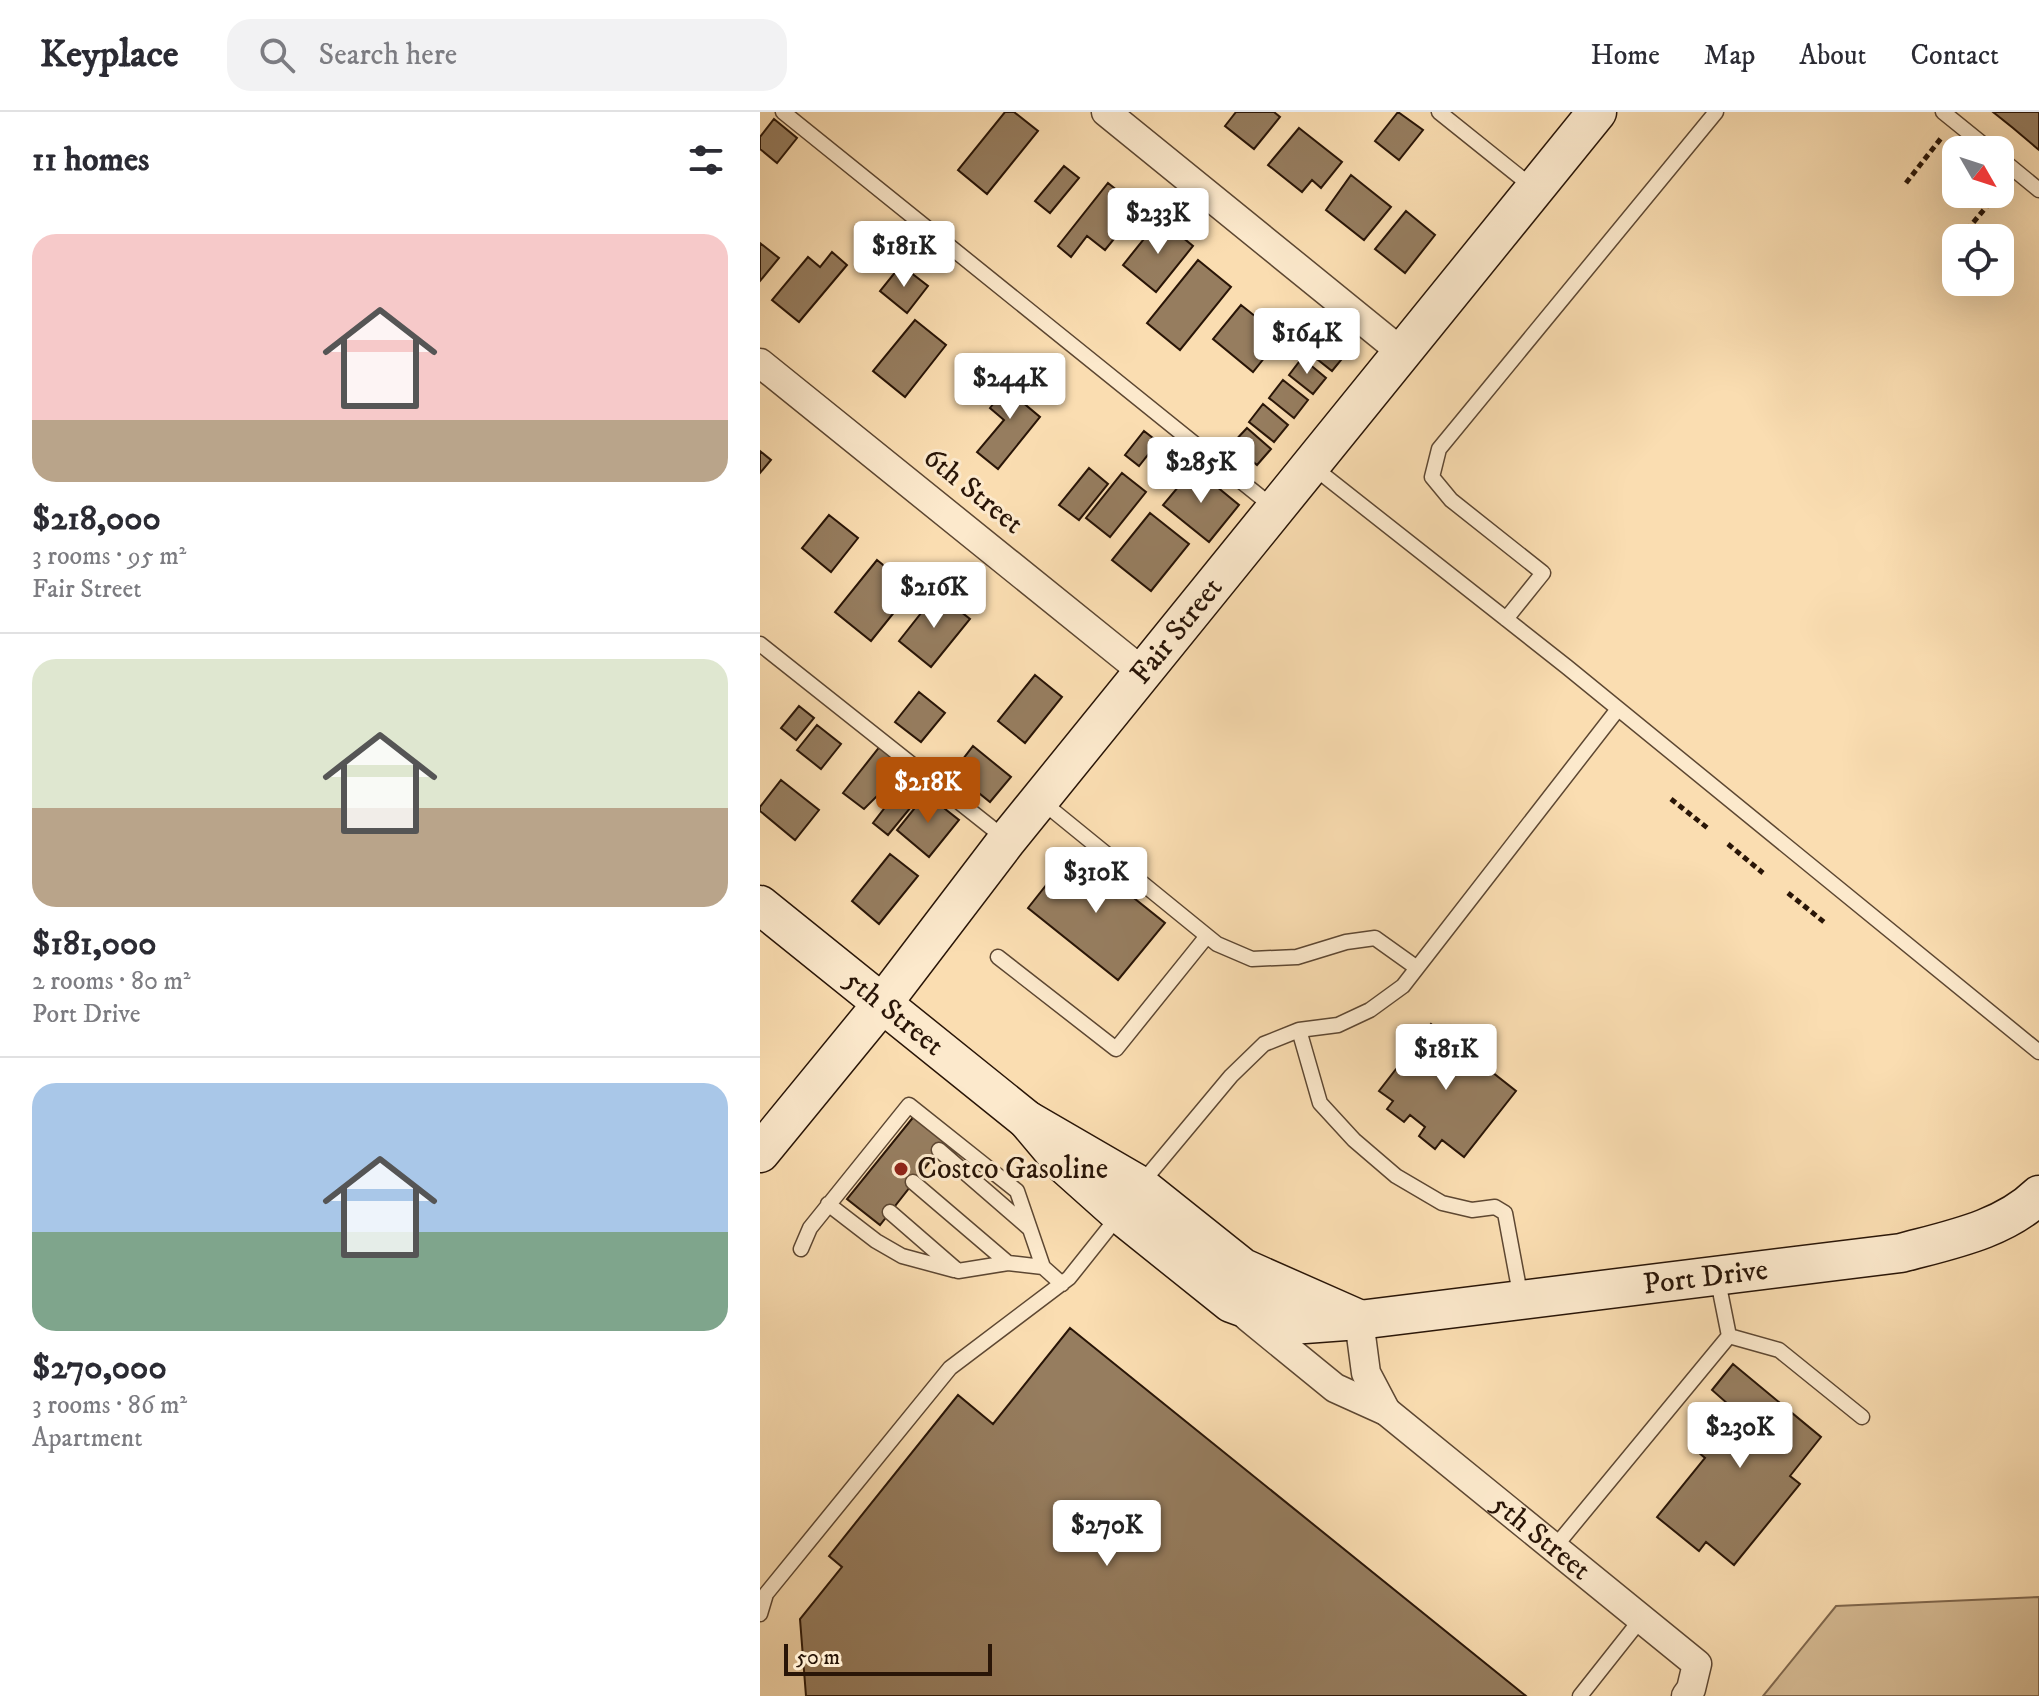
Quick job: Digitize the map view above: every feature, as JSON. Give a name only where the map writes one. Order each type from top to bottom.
[{"type":"street","points":[[1106,112],[1404,354]]},
{"type":"street","name":"Fair Street","points":[[760,1153],[882,1004],[1007,840],[1404,354],[1597,112]]},
{"type":"street","name":"6th Street","points":[[760,363],[1143,672]]},
{"type":"street","name":"5th Street","points":[[760,905],[1027,1120],[1064,1164],[1243,1268],[1359,1320]]},
{"type":"street","name":"Port Drive","points":[[1359,1320],[1915,1249],[1969,1235],[2024,1209],[2039,1195]]},
{"type":"street","name":"5th Street","points":[[1130,1200],[1231,1303],[1335,1388],[1386,1411],[1697,1664],[1691,1689],[1686,1696]]},
{"type":"street","name":"5th Street","points":[[1231,1303],[1291,1325],[1359,1320]]},
{"type":"street","name":"5th Street","points":[[1359,1320],[1366,1373],[1386,1411]]},
{"type":"lane","points":[[783,112],[1276,510]]},
{"type":"lane","points":[[1439,112],[1535,189]]},
{"type":"lane","points":[[1506,619],[1543,573],[1451,500],[1432,477],[1439,449],[1716,112]]},
{"type":"lane","points":[[1943,112],[1973,136]]},
{"type":"lane","points":[[2014,169],[2039,190]]},
{"type":"lane","points":[[1312,466],[1618,709],[2039,1052]]},
{"type":"lane","points":[[760,644],[1007,840]]},
{"type":"lane","points":[[760,1614],[766,1594],[950,1368],[1062,1284],[1231,1076],[1264,1044],[1299,1030],[1338,1025],[1370,1010],[1403,986],[1618,709]]},
{"type":"lane","points":[[1040,800],[1217,944],[1252,959],[1297,957],[1346,942],[1375,938],[1417,968]]},
{"type":"lane","points":[[998,957],[1116,1049],[1207,936]]},
{"type":"lane","points":[[1299,1030],[1320,1103],[1354,1140],[1396,1176],[1442,1203],[1472,1210],[1495,1207],[1505,1213],[1521,1300]]},
{"type":"lane","points":[[801,1249],[810,1228],[828,1204],[851,1185],[901,1123],[909,1105],[1017,1191],[1043,1267],[1062,1284]]},
{"type":"lane","points":[[939,1150],[1030,1229]]},
{"type":"lane","points":[[913,1182],[1008,1263]]},
{"type":"lane","points":[[828,1204],[876,1241],[902,1256],[958,1271],[1008,1263],[1043,1267]]},
{"type":"lane","points":[[890,1212],[958,1271]]},
{"type":"lane","points":[[1717,1276],[1729,1336]]},
{"type":"lane","points":[[1729,1336],[1779,1350],[1862,1417]]},
{"type":"lane","points":[[1554,1548],[1729,1336]]},
{"type":"lane","points":[[1580,1696],[1641,1619]]},
{"type":"path","points":[[1906,183],[1942,137]]},
{"type":"path","points":[[1972,224],[1985,208]]},
{"type":"path","points":[[1671,799],[1710,830]]},
{"type":"path","points":[[1728,844],[1763,873]]},
{"type":"path","points":[[1788,893],[1824,922]]},
{"type":"shaded area","points":[[2039,1597],[2039,1696],[1763,1696],[1836,1606]]},
{"type":"building","points":[[1005,112],[1014,112],[1038,131],[987,194],[958,170]]},
{"type":"building","points":[[1236,112],[1274,112],[1280,117],[1254,149],[1225,126]]},
{"type":"building","points":[[1398,112],[1423,130],[1399,160],[1375,141]]},
{"type":"building","points":[[1993,112],[2039,112],[2039,150],[2013,128]]},
{"type":"building","points":[[774,119],[797,138],[777,163],[760,149],[760,137]]},
{"type":"building","points":[[1299,128],[1342,162],[1321,188],[1312,180],[1302,192],[1268,165]]},
{"type":"building","points":[[1064,166],[1079,178],[1050,213],[1035,201]]},
{"type":"building","points":[[1351,175],[1391,207],[1364,240],[1326,210]]},
{"type":"building","points":[[1108,183],[1139,208],[1105,250],[1087,236],[1071,257],[1058,246]]},
{"type":"building","points":[[1406,211],[1435,235],[1405,273],[1375,249]]},
{"type":"building","points":[[1160,219],[1193,246],[1156,292],[1123,265]]},
{"type":"building","points":[[760,243],[779,258],[760,281]]},
{"type":"building","points":[[832,252],[847,265],[799,322],[772,300],[808,257],[820,267]]},
{"type":"building","points":[[1198,260],[1231,287],[1180,350],[1147,323]]},
{"type":"building","points":[[901,265],[928,286],[907,313],[880,291]]},
{"type":"building","points":[[1241,305],[1281,337],[1253,372],[1213,339]]},
{"type":"building","points":[[915,320],[946,345],[905,397],[873,371]]},
{"type":"building","points":[[1321,333],[1346,354],[1332,371],[1307,351]]},
{"type":"building","points":[[1302,358],[1326,378],[1313,394],[1289,375]]},
{"type":"building","points":[[1020,370],[1036,382],[1021,401],[1040,417],[998,469],[977,452],[1004,420],[990,408]]},
{"type":"building","points":[[1283,380],[1308,400],[1294,418],[1269,398]]},
{"type":"building","points":[[1263,404],[1288,425],[1274,442],[1249,422]]},
{"type":"building","points":[[1247,428],[1271,449],[1257,465],[1232,444]]},
{"type":"building","points":[[1144,431],[1158,442],[1139,466],[1125,455]]},
{"type":"building","points":[[760,451],[771,460],[760,473]]},
{"type":"building","points":[[1089,468],[1108,484],[1079,520],[1059,505]]},
{"type":"building","points":[[1194,468],[1239,505],[1209,542],[1163,505]]},
{"type":"building","points":[[1122,473],[1146,492],[1110,537],[1086,518]]},
{"type":"building","points":[[1150,513],[1189,544],[1151,591],[1112,560]]},
{"type":"building","points":[[829,515],[858,538],[831,572],[802,548]]},
{"type":"building","points":[[877,560],[913,589],[871,641],[835,612]]},
{"type":"building","points":[[937,593],[970,619],[931,667],[899,641]]},
{"type":"building","points":[[1035,675],[1062,697],[1025,743],[998,721]]},
{"type":"building","points":[[919,692],[945,713],[921,742],[895,722]]},
{"type":"building","points":[[799,706],[814,718],[796,740],[781,728]]},
{"type":"building","points":[[817,725],[841,744],[821,769],[797,750]]},
{"type":"building","points":[[881,745],[912,770],[891,797],[883,790],[864,809],[843,793]]},
{"type":"building","points":[[973,746],[1011,777],[990,802],[953,772]]},
{"type":"building","points":[[781,780],[819,810],[795,840],[760,811]]},
{"type":"building","points":[[900,788],[916,801],[888,835],[873,823]]},
{"type":"building","points":[[926,794],[959,820],[929,857],[897,830]]},
{"type":"building","points":[[1074,850],[1165,923],[1118,980],[1028,908]]},
{"type":"building","points":[[890,854],[918,876],[879,924],[852,901]]},
{"type":"building","points":[[1431,1024],[1516,1091],[1464,1157],[1442,1140],[1435,1149],[1419,1136],[1425,1127],[1410,1115],[1404,1122],[1387,1109],[1393,1101],[1379,1091]]},
{"type":"building","points":[[915,1115],[947,1140],[880,1225],[847,1199]]},
{"type":"building","points":[[1070,1328],[1526,1696],[806,1696],[800,1619],[842,1567],[829,1556],[958,1395],[993,1424]]},
{"type":"building","points":[[1733,1364],[1821,1437],[1790,1476],[1800,1484],[1734,1565],[1706,1542],[1699,1551],[1657,1517],[1705,1458],[1692,1447],[1728,1404],[1712,1390]]},
{"type":"place","name":"Costco Gasoline","points":[[901,1169]]}]
